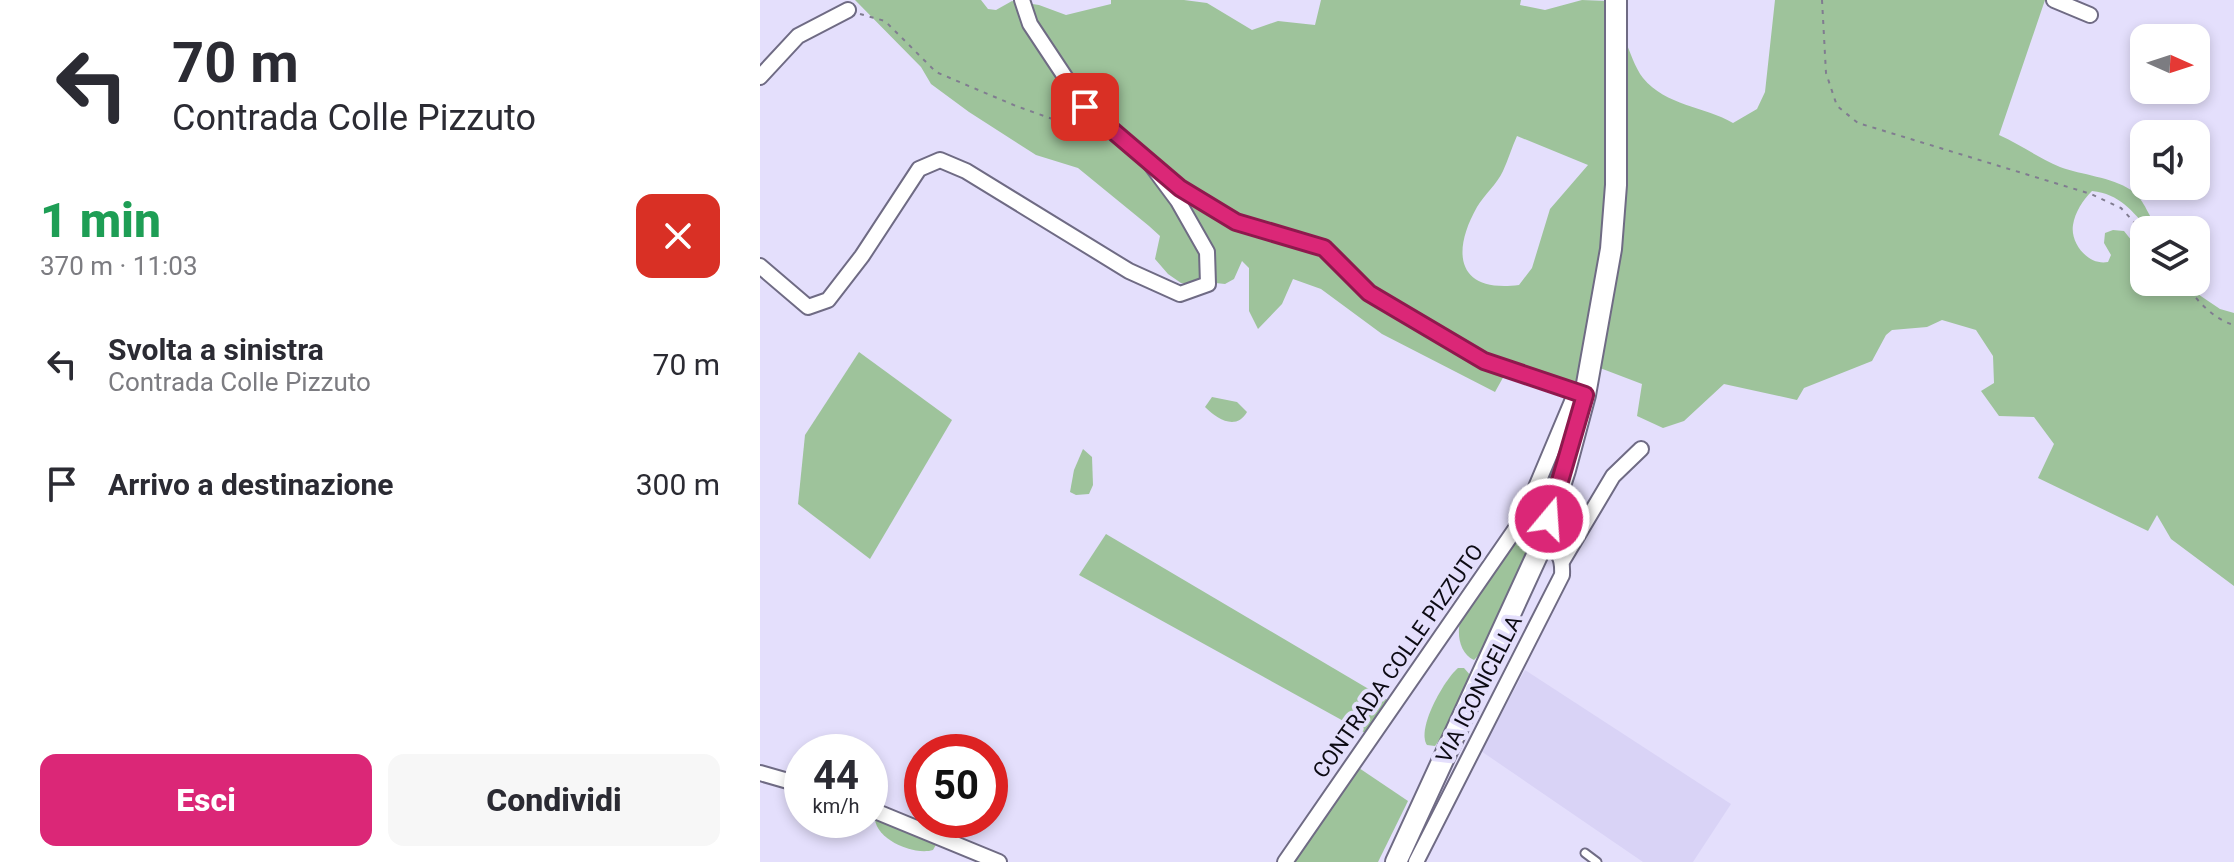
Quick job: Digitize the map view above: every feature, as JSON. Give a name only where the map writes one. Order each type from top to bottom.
[{"type":"main road","points":[[1396,862],[1541,543],[1565,470],[1609,272],[1614,216],[1616,0]]},
{"type":"street","points":[[1022,0],[1030,24],[1085,107],[1180,188],[1236,222],[1324,248],[1369,293],[1484,361],[1580,393]]},
{"type":"street","points":[[2054,0],[2090,15]]},
{"type":"street","points":[[760,77],[798,36],[848,10]]},
{"type":"street","points":[[760,266],[808,307],[828,300],[862,256],[919,169],[940,160],[966,171],[1129,271],[1180,294],[1208,284],[1207,252],[1178,201],[1149,162]]},
{"type":"street","name":"CONTRADA COLLE PIZZUTO","points":[[1285,862],[1523,518],[1580,393]]},
{"type":"street","name":"VIA ICONICELLA","points":[[1416,862],[1562,575],[1563,560],[1613,476],[1641,449]]},
{"type":"street","points":[[1541,543],[1558,550],[1563,560]]},
{"type":"street","points":[[760,773],[784,780]]},
{"type":"street","points":[[888,816],[999,862]]},
{"type":"lane","points":[[1585,853],[1597,862]]},
{"type":"path","points":[[1822,0],[1826,73],[1837,106],[1858,123],[2091,194],[2121,208],[2130,218]]},
{"type":"path","points":[[848,10],[885,21],[936,72],[1016,106],[1102,136]]},
{"type":"path","points":[[2193,296],[2224,323],[2234,325]]},
{"type":"shaded area","points":[[1525,670],[1731,804],[1693,862],[1643,862],[1481,751]]},
{"type":"green space","points":[[855,0],[981,0],[988,9],[996,10],[1012,1],[1039,5],[1066,15],[1111,4],[1111,0],[1184,0],[1207,3],[1252,30],[1278,21],[1315,25],[1321,0],[1521,0],[1520,5],[1545,10],[1582,0],[1607,1],[1604,223],[1596,286],[1577,382],[1505,374],[1495,392],[1382,334],[1321,289],[1293,279],[1282,304],[1258,329],[1249,311],[1249,268],[1242,261],[1234,279],[1225,284],[1181,283],[1155,259],[1160,236],[1149,226],[1078,168],[1036,155],[969,112],[931,84],[921,67]],"holes":[[[1517,136],[1588,165],[1550,209],[1532,268],[1519,285],[1498,286],[1483,283],[1472,276],[1465,266],[1463,254],[1469,224],[1477,207],[1500,176]]]},
{"type":"green space","points":[[1775,0],[2045,0],[1999,135],[2060,167],[2123,186],[2130,190],[2130,200],[2141,200],[2150,216],[2136,216],[2118,200],[2092,191],[2080,206],[2073,225],[2075,239],[2082,252],[2101,262],[2108,262],[2111,255],[2104,243],[2105,233],[2124,231],[2130,238],[2130,296],[2201,296],[2220,309],[2234,313],[2234,586],[2171,539],[2157,515],[2148,531],[2038,478],[2054,444],[2034,417],[1999,416],[1981,391],[1994,383],[1993,356],[1976,330],[1942,320],[1927,327],[1892,330],[1872,361],[1804,388],[1797,400],[1724,384],[1684,421],[1663,428],[1637,416],[1642,384],[1600,368],[1624,214],[1624,38],[1643,78],[1652,87],[1674,100],[1733,123],[1757,109],[1765,92]]},
{"type":"green space","points":[[859,352],[952,420],[870,559],[798,504],[805,435]]},
{"type":"green space","points":[[1212,397],[1237,402],[1247,412],[1237,421],[1221,419],[1205,407]]},
{"type":"green space","points":[[1559,440],[1567,441],[1547,509],[1483,651],[1474,660],[1465,652],[1460,640],[1462,615]]},
{"type":"green space","points":[[1083,449],[1092,457],[1093,485],[1089,494],[1076,495],[1070,492],[1074,470]]},
{"type":"green space","points":[[1106,534],[1389,701],[1367,734],[1079,575]]},
{"type":"green space","points":[[1458,668],[1464,668],[1471,676],[1446,730],[1435,746],[1427,745],[1425,728],[1428,717],[1439,693]]},
{"type":"green space","points":[[1356,766],[1408,801],[1378,862],[1289,862]]},
{"type":"green space","points":[[888,820],[904,827],[904,838],[938,841],[933,850],[925,851],[887,838]]},
{"type":"route","points":[[1085,107],[1180,188],[1236,222],[1324,248],[1369,293],[1484,361],[1585,395],[1549,519]]}]
